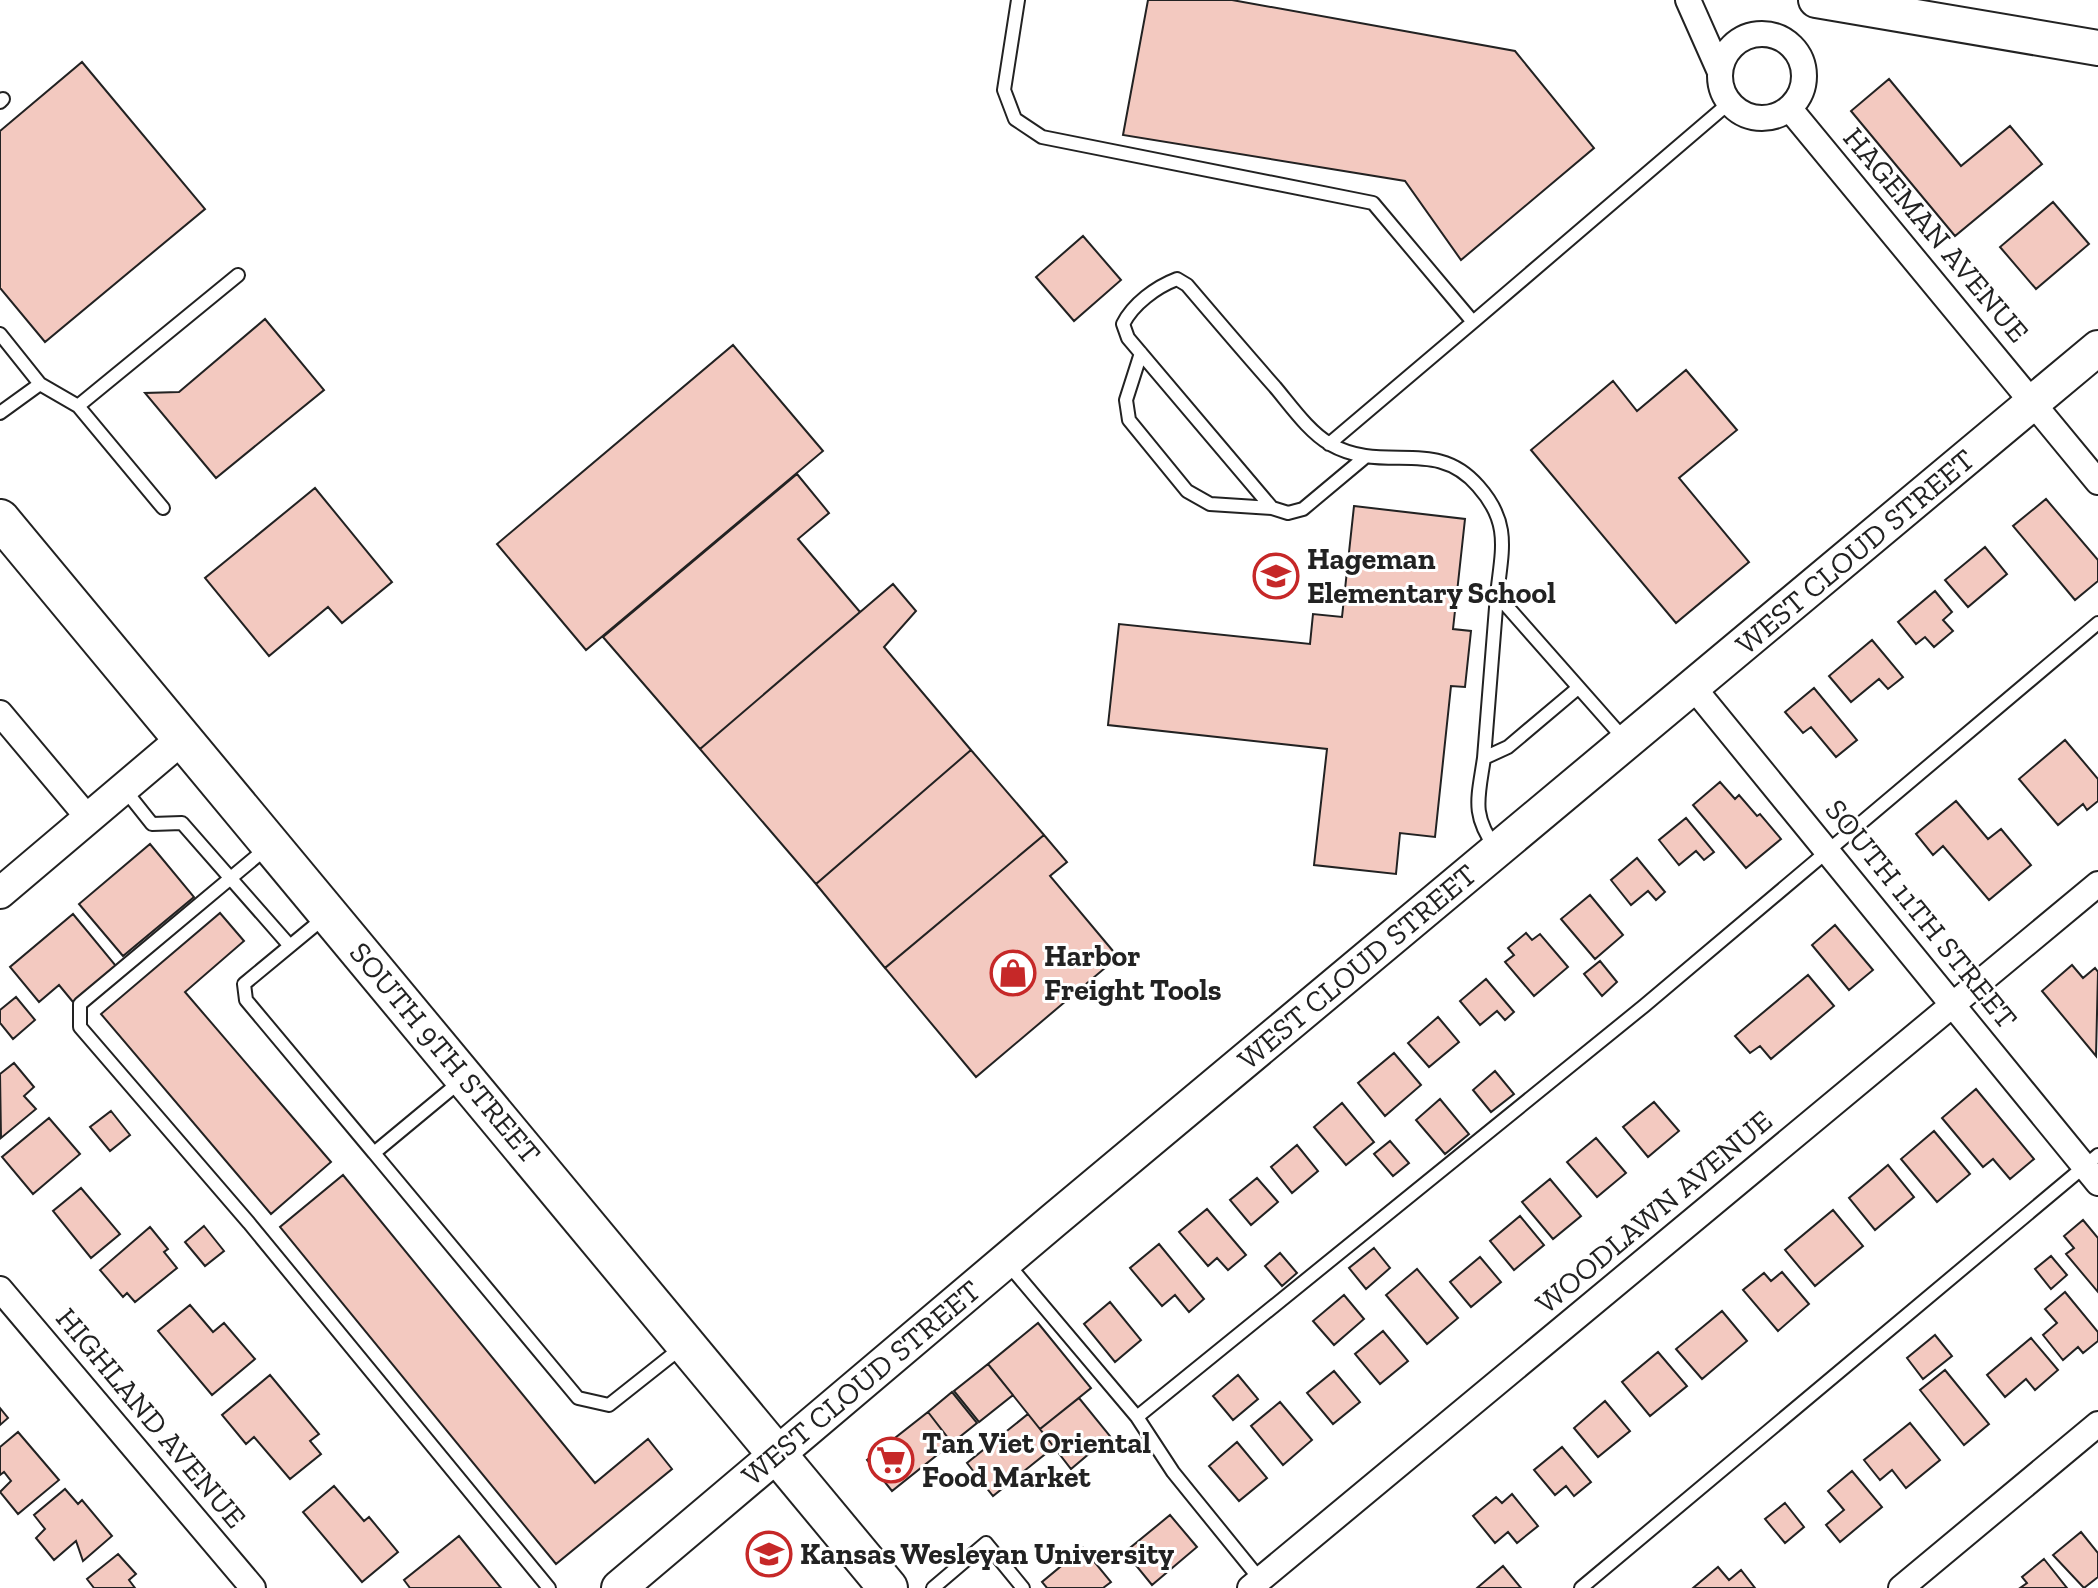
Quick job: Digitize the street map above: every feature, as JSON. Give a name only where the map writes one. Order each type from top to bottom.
[{"type":"main road","points":[[1816,0],[1926,9],[2098,48]]},
{"type":"main road","name":"WEST CLOUD STREET","points":[[636,1579],[776,1454],[1005,1261],[2098,348]]},
{"type":"main road","name":"SOUTH 9TH STREET","points":[[0,519],[888,1588]]},
{"type":"street","points":[[1688,0],[1720,72]]},
{"type":"street","points":[[1768,33],[1792,46],[1804,71],[1803,85],[1789,108],[1765,118],[1751,117],[1729,103],[1720,83],[1720,72],[1730,47],[1741,38],[1768,33]]},
{"type":"street","name":"HAGEMAN AVENUE","points":[[1789,108],[2098,482]]},
{"type":"street","name":"SOUTH 11TH STREET","points":[[1693,687],[2094,1168]]},
{"type":"street","points":[[0,713],[89,819]]},
{"type":"street","points":[[0,893],[183,738]]},
{"type":"street","name":"WOODLAWN AVENUE","points":[[1259,1585],[2098,884]]},
{"type":"street","name":"HIGHLAND AVENUE","points":[[0,1289],[253,1588]]},
{"type":"street","points":[[1901,1588],[2098,1424]]},
{"type":"lane","points":[[1018,0],[1004,90],[1015,119],[1042,137],[1373,203],[1473,322]]},
{"type":"lane","points":[[1329,444],[1729,103]]},
{"type":"lane","points":[[78,406],[238,275]]},
{"type":"lane","points":[[1272,508],[1141,353],[1123,324],[1128,313],[1163,284],[1177,279],[1187,285],[1302,419],[1329,444],[1364,458],[1450,462],[1466,471],[1490,499],[1502,526],[1484,758],[1477,810],[1480,826],[1497,851]]},
{"type":"lane","points":[[0,334],[40,384],[78,406],[163,508]]},
{"type":"lane","points":[[1141,353],[1126,400],[1129,420],[1187,491],[1210,504],[1272,508],[1288,513],[1303,509],[1364,458]]},
{"type":"lane","points":[[0,413],[40,384]]},
{"type":"lane","points":[[1497,595],[1627,743]]},
{"type":"lane","points":[[1137,1417],[1644,1006],[1826,849],[2098,623]]},
{"type":"lane","points":[[1484,758],[1508,747],[1578,688]]},
{"type":"lane","points":[[124,789],[152,824],[182,823],[290,946]]},
{"type":"lane","points":[[271,844],[80,1004],[80,1027],[249,1223],[549,1588]]},
{"type":"lane","points":[[329,914],[244,984],[246,1000],[578,1398],[609,1405],[687,1343]]},
{"type":"lane","points":[[374,1153],[466,1077]]},
{"type":"lane","points":[[1581,1588],[2094,1168]]},
{"type":"lane","points":[[1005,1261],[1137,1417],[1173,1472],[1259,1585]]},
{"type":"lane","points":[[933,1588],[947,1584],[986,1543],[1021,1587]]},
{"type":"building","points":[[1148,0],[1232,0],[1515,51],[1594,148],[1461,260],[1405,181],[1123,135]]},
{"type":"building","points":[[82,62],[205,209],[45,342],[0,288],[0,131]]},
{"type":"building","points":[[1889,79],[1961,166],[2010,126],[2042,164],[1955,236],[1851,111]]},
{"type":"building","points":[[2053,202],[2089,244],[2036,289],[2000,247]]},
{"type":"building","points":[[1083,236],[1121,280],[1074,321],[1036,277]]},
{"type":"building","points":[[265,319],[324,390],[216,478],[145,393],[179,392]]},
{"type":"building","points":[[733,345],[823,451],[586,650],[497,544]]},
{"type":"building","points":[[1686,370],[1737,430],[1679,478],[1749,562],[1676,623],[1531,450],[1613,381],[1637,411]]},
{"type":"building","points":[[797,474],[829,513],[798,539],[860,612],[700,749],[603,637]]},
{"type":"building","points":[[315,488],[392,582],[342,623],[328,607],[269,656],[205,578]]},
{"type":"building","points":[[2046,499],[2098,560],[2098,581],[2075,600],[2013,526]]},
{"type":"building","points":[[1354,506],[1465,519],[1453,629],[1471,631],[1465,687],[1451,686],[1435,837],[1400,833],[1396,874],[1314,865],[1327,749],[1108,725],[1119,624],[1310,644],[1313,614],[1342,617]]},
{"type":"building","points":[[1985,547],[2007,574],[1968,607],[1945,580]]},
{"type":"building","points":[[893,584],[916,611],[884,647],[971,750],[816,884],[700,749]]},
{"type":"building","points":[[1935,591],[1952,612],[1943,620],[1953,631],[1934,647],[1925,637],[1916,644],[1898,622]]},
{"type":"building","points":[[1872,640],[1903,677],[1888,689],[1879,679],[1851,702],[1829,676]]},
{"type":"building","points":[[1814,688],[1857,740],[1836,757],[1811,727],[1803,733],[1785,712]]},
{"type":"building","points":[[2065,740],[2098,779],[2098,801],[2087,810],[2083,804],[2058,825],[2019,779]]},
{"type":"building","points":[[971,750],[1044,835],[885,968],[816,884]]},
{"type":"building","points":[[1720,782],[1735,799],[1739,795],[1757,816],[1760,814],[1781,839],[1746,868],[1693,805]]},
{"type":"building","points":[[1956,801],[1988,839],[2001,829],[2031,865],[1989,900],[1943,846],[1933,855],[1916,834]]},
{"type":"building","points":[[1686,818],[1714,852],[1704,860],[1696,851],[1679,865],[1659,840]]},
{"type":"building","points":[[1044,835],[1067,862],[1050,876],[1118,957],[976,1077],[885,968]]},
{"type":"building","points":[[150,844],[194,897],[123,956],[79,904]]},
{"type":"building","points":[[1637,858],[1665,892],[1656,900],[1648,891],[1631,905],[1611,880]]},
{"type":"building","points":[[1590,895],[1623,935],[1595,959],[1561,919]]},
{"type":"building","points":[[220,913],[244,941],[185,992],[331,1162],[271,1214],[101,1014]]},
{"type":"building","points":[[73,914],[116,966],[73,1002],[59,985],[39,1002],[10,967]]},
{"type":"building","points":[[1835,925],[1873,970],[1849,990],[1812,945]]},
{"type":"building","points":[[1526,933],[1532,940],[1540,934],[1568,967],[1534,996],[1505,962],[1514,955],[1508,948]]},
{"type":"building","points":[[1600,961],[1617,982],[1602,996],[1584,974]]},
{"type":"building","points":[[2072,965],[2083,978],[2095,968],[2098,972],[2096,1056],[2042,991]]},
{"type":"building","points":[[1808,975],[1834,1006],[1771,1059],[1760,1046],[1750,1053],[1735,1036]]},
{"type":"building","points":[[1486,979],[1514,1012],[1505,1020],[1497,1011],[1480,1025],[1460,1001]]},
{"type":"building","points":[[16,997],[35,1020],[13,1039],[0,1023],[0,1010]]},
{"type":"building","points":[[1438,1017],[1459,1042],[1429,1067],[1408,1043]]},
{"type":"building","points":[[1394,1053],[1421,1085],[1385,1116],[1358,1083]]},
{"type":"building","points":[[14,1063],[34,1087],[24,1096],[36,1109],[1,1138],[0,1074]]},
{"type":"building","points":[[1495,1071],[1514,1094],[1491,1112],[1473,1090]]},
{"type":"building","points":[[1976,1089],[2034,1159],[2010,1179],[1993,1159],[1983,1167],[1942,1118]]},
{"type":"building","points":[[1440,1099],[1469,1134],[1445,1154],[1416,1120]]},
{"type":"building","points":[[1654,1102],[1679,1131],[1648,1157],[1623,1127]]},
{"type":"building","points":[[1342,1103],[1374,1142],[1346,1165],[1314,1127]]},
{"type":"building","points":[[111,1111],[130,1135],[110,1151],[90,1127]]},
{"type":"building","points":[[49,1118],[80,1154],[33,1194],[2,1157]]},
{"type":"building","points":[[1934,1131],[1970,1174],[1937,1202],[1901,1159]]},
{"type":"building","points":[[1596,1138],[1626,1173],[1597,1197],[1567,1162]]},
{"type":"building","points":[[1390,1141],[1409,1163],[1393,1176],[1374,1154]]},
{"type":"building","points":[[1297,1145],[1318,1171],[1292,1193],[1271,1167]]},
{"type":"building","points":[[1888,1165],[1914,1197],[1875,1230],[1849,1198]]},
{"type":"building","points":[[343,1175],[595,1483],[648,1439],[672,1469],[556,1564],[280,1227]]},
{"type":"building","points":[[1257,1178],[1278,1202],[1251,1225],[1230,1200]]},
{"type":"building","points":[[1550,1179],[1581,1216],[1553,1239],[1522,1202]]},
{"type":"building","points":[[81,1188],[120,1234],[91,1258],[53,1211]]},
{"type":"building","points":[[1207,1209],[1246,1255],[1228,1270],[1217,1258],[1208,1266],[1179,1232]]},
{"type":"building","points":[[1833,1210],[1863,1246],[1815,1286],[1785,1250]]},
{"type":"building","points":[[1520,1216],[1544,1245],[1514,1270],[1490,1241]]},
{"type":"building","points":[[2083,1220],[2098,1238],[2098,1292],[2066,1254],[2074,1248],[2064,1236]]},
{"type":"building","points":[[204,1226],[224,1251],[205,1266],[185,1242]]},
{"type":"building","points":[[150,1227],[168,1249],[164,1252],[177,1268],[135,1302],[127,1293],[123,1297],[100,1270]]},
{"type":"building","points":[[1159,1244],[1204,1299],[1189,1312],[1175,1295],[1162,1306],[1130,1268]]},
{"type":"building","points":[[1374,1248],[1390,1268],[1366,1289],[1349,1268]]},
{"type":"building","points":[[1280,1253],[1297,1273],[1282,1286],[1265,1266]]},
{"type":"building","points":[[2051,1256],[2067,1275],[2051,1289],[2035,1269]]},
{"type":"building","points":[[1480,1257],[1501,1282],[1471,1307],[1450,1282]]},
{"type":"building","points":[[1417,1269],[1458,1318],[1427,1344],[1386,1295]]},
{"type":"building","points":[[1782,1272],[1809,1304],[1778,1331],[1743,1290],[1764,1273],[1771,1281]]},
{"type":"building","points":[[2065,1292],[2098,1332],[2098,1341],[2083,1353],[2078,1347],[2063,1360],[2043,1335],[2057,1323],[2045,1309]]},
{"type":"building","points":[[1344,1295],[1364,1319],[1334,1345],[1313,1321]]},
{"type":"building","points":[[1110,1302],[1141,1340],[1115,1362],[1084,1324]]},
{"type":"building","points":[[190,1305],[213,1332],[224,1323],[255,1359],[212,1395],[158,1331]]},
{"type":"building","points":[[1722,1311],[1747,1341],[1702,1379],[1676,1349]]},
{"type":"building","points":[[1038,1323],[1091,1388],[1040,1429],[988,1364]]},
{"type":"building","points":[[1383,1331],[1408,1361],[1380,1384],[1355,1354]]},
{"type":"building","points":[[1935,1335],[1952,1356],[1923,1379],[1907,1358]]},
{"type":"building","points":[[2031,1338],[2058,1370],[2035,1390],[2026,1379],[2005,1397],[1987,1375]]},
{"type":"building","points":[[1658,1352],[1687,1386],[1650,1416],[1622,1382]]},
{"type":"building","points":[[988,1364],[1013,1395],[979,1422],[954,1391]]},
{"type":"building","points":[[1945,1370],[1989,1424],[1964,1445],[1920,1390]]},
{"type":"building","points":[[1334,1371],[1360,1402],[1333,1424],[1307,1393]]},
{"type":"building","points":[[270,1375],[319,1434],[310,1441],[321,1454],[290,1479],[254,1437],[246,1444],[222,1415]]},
{"type":"building","points":[[1238,1375],[1258,1399],[1233,1420],[1213,1396]]},
{"type":"building","points":[[952,1392],[977,1423],[952,1443],[928,1412]]},
{"type":"building","points":[[1079,1398],[1110,1436],[1071,1469],[1040,1429]]},
{"type":"building","points":[[1605,1401],[1630,1431],[1598,1457],[1574,1428]]},
{"type":"building","points":[[1280,1402],[1312,1440],[1283,1465],[1251,1426]]},
{"type":"building","points":[[0,1408],[8,1418],[0,1425]]},
{"type":"building","points":[[928,1412],[952,1443],[892,1491],[867,1460]]},
{"type":"building","points":[[1028,1414],[1054,1447],[993,1496],[967,1463]]},
{"type":"building","points":[[1910,1423],[1940,1460],[1906,1488],[1892,1470],[1880,1480],[1864,1460]]},
{"type":"building","points":[[18,1432],[59,1480],[18,1514],[0,1492],[11,1481],[4,1472],[0,1475],[0,1447]]},
{"type":"building","points":[[1237,1442],[1267,1478],[1239,1501],[1209,1466]]},
{"type":"building","points":[[1562,1447],[1591,1482],[1574,1496],[1566,1486],[1555,1495],[1534,1470]]},
{"type":"building","points":[[1852,1471],[1882,1507],[1840,1542],[1826,1525],[1844,1510],[1828,1491]]},
{"type":"building","points":[[334,1486],[364,1521],[369,1517],[398,1552],[362,1582],[303,1512]]},
{"type":"building","points":[[65,1489],[78,1504],[82,1500],[112,1536],[83,1561],[76,1541],[54,1560],[36,1538],[45,1529],[34,1515]]},
{"type":"building","points":[[1512,1494],[1538,1526],[1517,1543],[1508,1532],[1495,1543],[1473,1516],[1496,1497],[1502,1503]]},
{"type":"building","points":[[1785,1503],[1804,1527],[1785,1543],[1765,1519]]},
{"type":"building","points":[[1170,1515],[1197,1547],[1152,1585],[1125,1552]]},
{"type":"building","points":[[2081,1532],[2098,1553],[2098,1577],[2084,1588],[2053,1555]]},
{"type":"building","points":[[459,1536],[501,1588],[410,1588],[404,1580]]},
{"type":"building","points":[[1083,1548],[1111,1582],[1103,1588],[1047,1588],[1042,1582]]},
{"type":"building","points":[[118,1554],[136,1574],[129,1580],[135,1588],[94,1588],[87,1579]]},
{"type":"building","points":[[2044,1559],[2067,1588],[2020,1588],[2027,1583],[2022,1577]]},
{"type":"building","points":[[1503,1566],[1521,1588],[1477,1588]]},
{"type":"building","points":[[1718,1567],[1729,1580],[1741,1570],[1755,1588],[1693,1588]]},
{"type":"place","name":"Hageman Elementary School","points":[[1276,576]]},
{"type":"place","name":"Harbor Freight Tools","points":[[1013,973]]},
{"type":"place","name":"Tan Viet Oriental Food Market","points":[[891,1460]]},
{"type":"place","name":"Kansas Wesleyan University","points":[[769,1554]]}]
